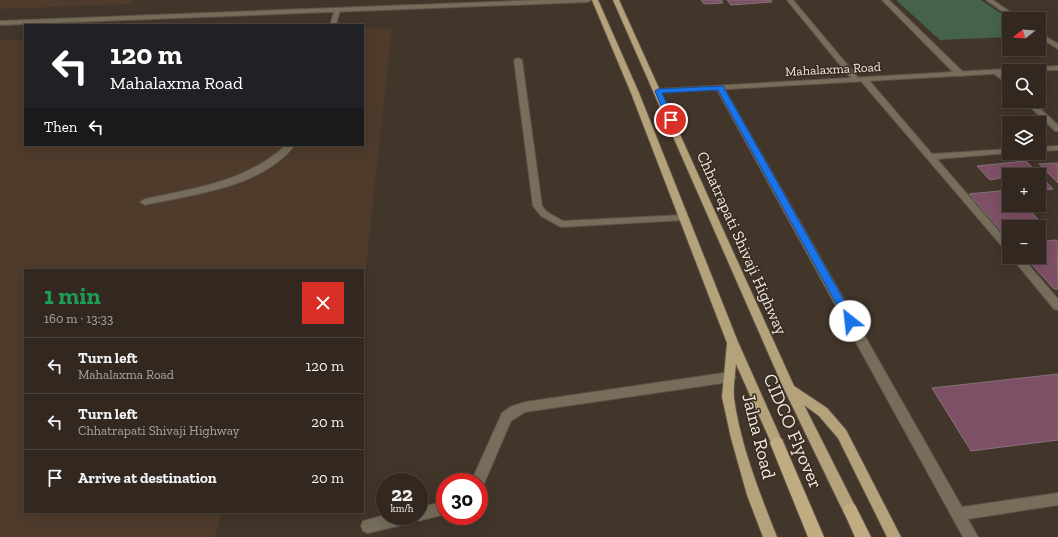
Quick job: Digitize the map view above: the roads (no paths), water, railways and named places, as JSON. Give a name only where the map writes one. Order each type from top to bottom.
[{"type":"highway","name":"CIDCO Flyover","points":[[777,443],[816,537]]},
{"type":"highway","name":"CIDCO Flyover","points":[[850,510],[863,537]]},
{"type":"main road","points":[[595,0],[635,93],[682,218],[732,342]]},
{"type":"main road","name":"Chhatrapati Shivaji Highway","points":[[616,0],[790,389]]},
{"type":"main road","name":"CIDCO Flyover","points":[[732,342],[777,443]]},
{"type":"main road","name":"Jalna Road","points":[[732,342],[728,397],[737,438],[754,495],[770,537]]},
{"type":"main road","points":[[790,389],[823,412],[842,434],[894,537]]},
{"type":"main road","name":"CIDCO Flyover","points":[[790,389],[850,510]]},
{"type":"street","points":[[0,23],[588,0]]},
{"type":"street","points":[[790,0],[930,157],[1002,241]]},
{"type":"street","points":[[885,0],[960,74]]},
{"type":"street","points":[[989,0],[1007,12]]},
{"type":"street","points":[[333,24],[337,10]]},
{"type":"street","points":[[1046,39],[1058,47]]},
{"type":"street","points":[[518,60],[538,206],[544,214],[562,224],[682,218]]},
{"type":"street","name":"Mahalaxma Road","points":[[1046,69],[1058,68]]},
{"type":"street","points":[[997,72],[1002,77]]},
{"type":"street","name":"Mahalaxma Road","points":[[658,91],[1002,72]]},
{"type":"street","points":[[720,88],[971,537]]},
{"type":"street","points":[[1036,108],[1058,129]]},
{"type":"street","points":[[145,202],[250,176],[280,158],[290,146]]},
{"type":"street","points":[[1046,149],[1058,148]]},
{"type":"street","points":[[930,157],[1002,152]]},
{"type":"street","points":[[1022,264],[1058,306]]},
{"type":"street","points":[[482,473],[506,417],[514,411],[525,407],[730,377]]},
{"type":"street","points":[[958,514],[1058,499]]},
{"type":"street","points":[[368,526],[376,524]]}]
